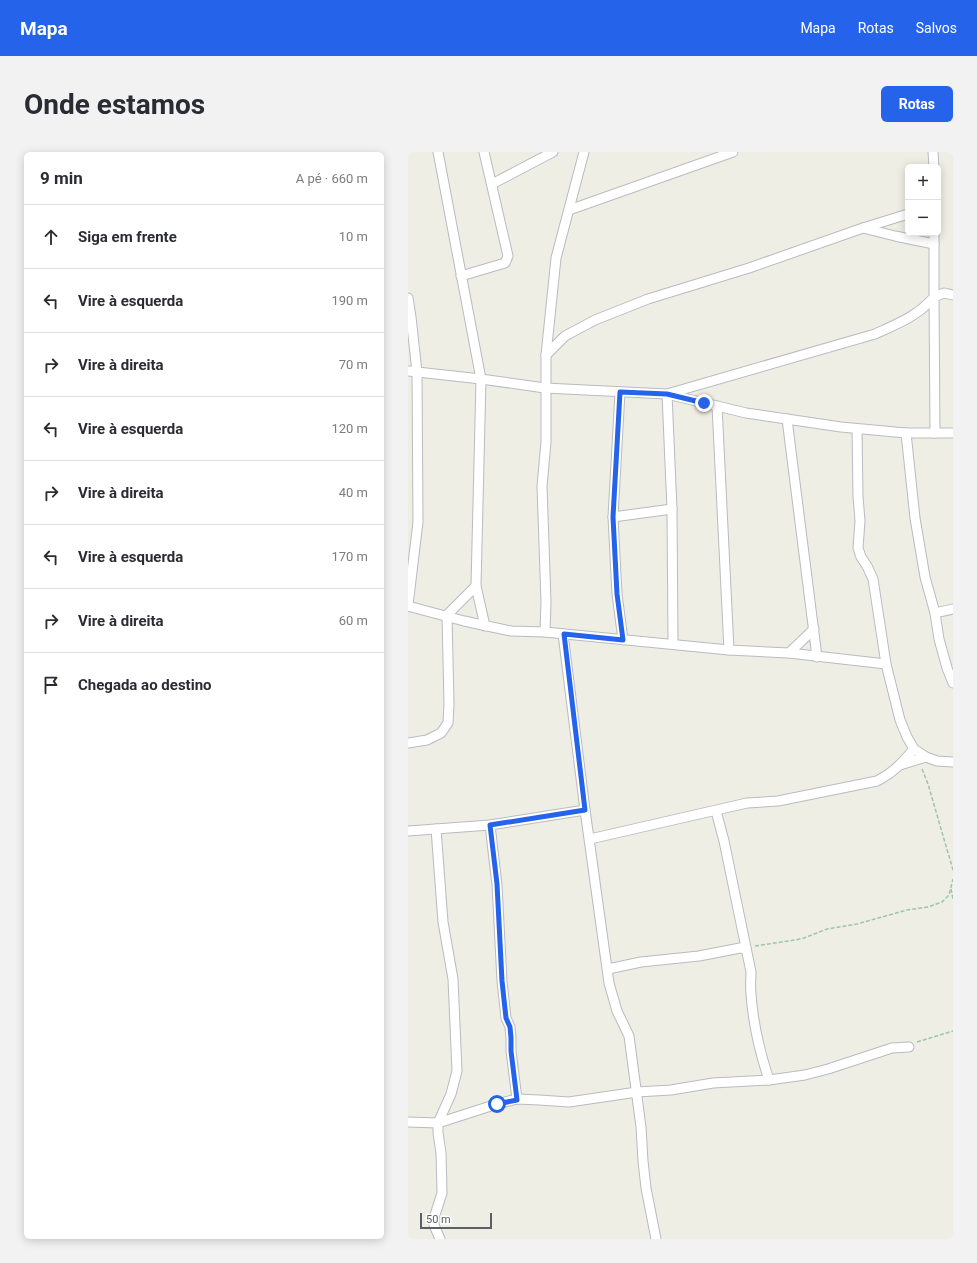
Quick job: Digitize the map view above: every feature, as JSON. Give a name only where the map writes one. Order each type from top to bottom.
[{"type":"street","points":[[438,152],[481,379],[476,586],[485,626]]},
{"type":"street","points":[[461,276],[505,263],[508,256],[484,152]]},
{"type":"street","points":[[545,632],[546,602],[542,486],[546,442],[546,355],[556,258],[584,152]]},
{"type":"street","points":[[569,210],[733,152]]},
{"type":"street","points":[[933,152],[934,164]]},
{"type":"street","points":[[492,184],[550,153]]},
{"type":"street","points":[[546,355],[565,336],[595,320],[648,299],[749,268],[905,215]]},
{"type":"street","points":[[863,228],[934,244]]},
{"type":"street","points":[[934,236],[935,433]]},
{"type":"street","points":[[667,394],[876,334],[900,323],[920,311],[934,297],[944,293],[953,295]]},
{"type":"street","points":[[408,298],[411,317],[418,522],[408,605],[485,626],[511,631],[545,632],[886,664]]},
{"type":"street","points":[[412,371],[545,388],[667,394],[746,413],[857,429],[906,433],[953,433]]},
{"type":"street","points":[[620,392],[613,517],[617,594],[623,640]]},
{"type":"street","points":[[667,394],[672,510],[673,644]]},
{"type":"street","points":[[717,406],[728,650]]},
{"type":"street","points":[[787,419],[817,657]]},
{"type":"street","points":[[857,429],[860,521],[858,548],[861,557],[873,579],[886,664],[900,720],[907,737],[914,749],[922,758]]},
{"type":"street","points":[[906,433],[915,518],[925,577],[939,639],[947,668],[953,682]]},
{"type":"street","points":[[613,517],[672,510]]},
{"type":"street","points":[[408,743],[427,740],[441,733],[448,723],[447,615],[476,586]]},
{"type":"street","points":[[934,613],[953,609]]},
{"type":"street","points":[[789,654],[814,629]]},
{"type":"street","points":[[564,634],[585,810],[609,983],[617,1011],[629,1036],[637,1092],[645,1182],[656,1239]]},
{"type":"street","points":[[590,839],[747,804],[778,801],[877,781],[888,776],[914,749]]},
{"type":"street","points":[[900,765],[922,758],[953,762]]},
{"type":"street","points":[[408,831],[490,825],[585,810]]},
{"type":"street","points":[[716,811],[724,841],[751,972],[751,994],[756,1030],[761,1056],[769,1080]]},
{"type":"street","points":[[490,825],[497,884],[502,981],[506,1018],[510,1027],[511,1051],[517,1100]]},
{"type":"street","points":[[436,829],[443,922],[453,979],[457,1071],[451,1094],[438,1123],[441,1153],[442,1193],[434,1218],[434,1225],[440,1239]]},
{"type":"street","points":[[608,969],[641,962],[699,956],[740,948],[746,949]]},
{"type":"street","points":[[408,1122],[438,1123],[497,1104],[517,1100],[569,1102],[637,1092],[671,1090],[713,1083],[769,1080],[820,1071],[892,1048],[909,1047]]},
{"type":"path","points":[[922,758],[953,870]]},
{"type":"path","points":[[746,949],[765,944],[804,938],[827,929],[857,924],[907,910],[928,907],[942,902],[948,896],[953,879]]},
{"type":"path","points":[[951,887],[953,899]]},
{"type":"path","points":[[909,1047],[918,1041],[953,1031]]},
{"type":"route","points":[[497,1104],[517,1100],[511,1051],[510,1027],[506,1018],[502,981],[497,884],[490,825],[585,810],[564,634],[623,640],[617,594],[613,517],[620,392],[667,394],[704,403]]}]
